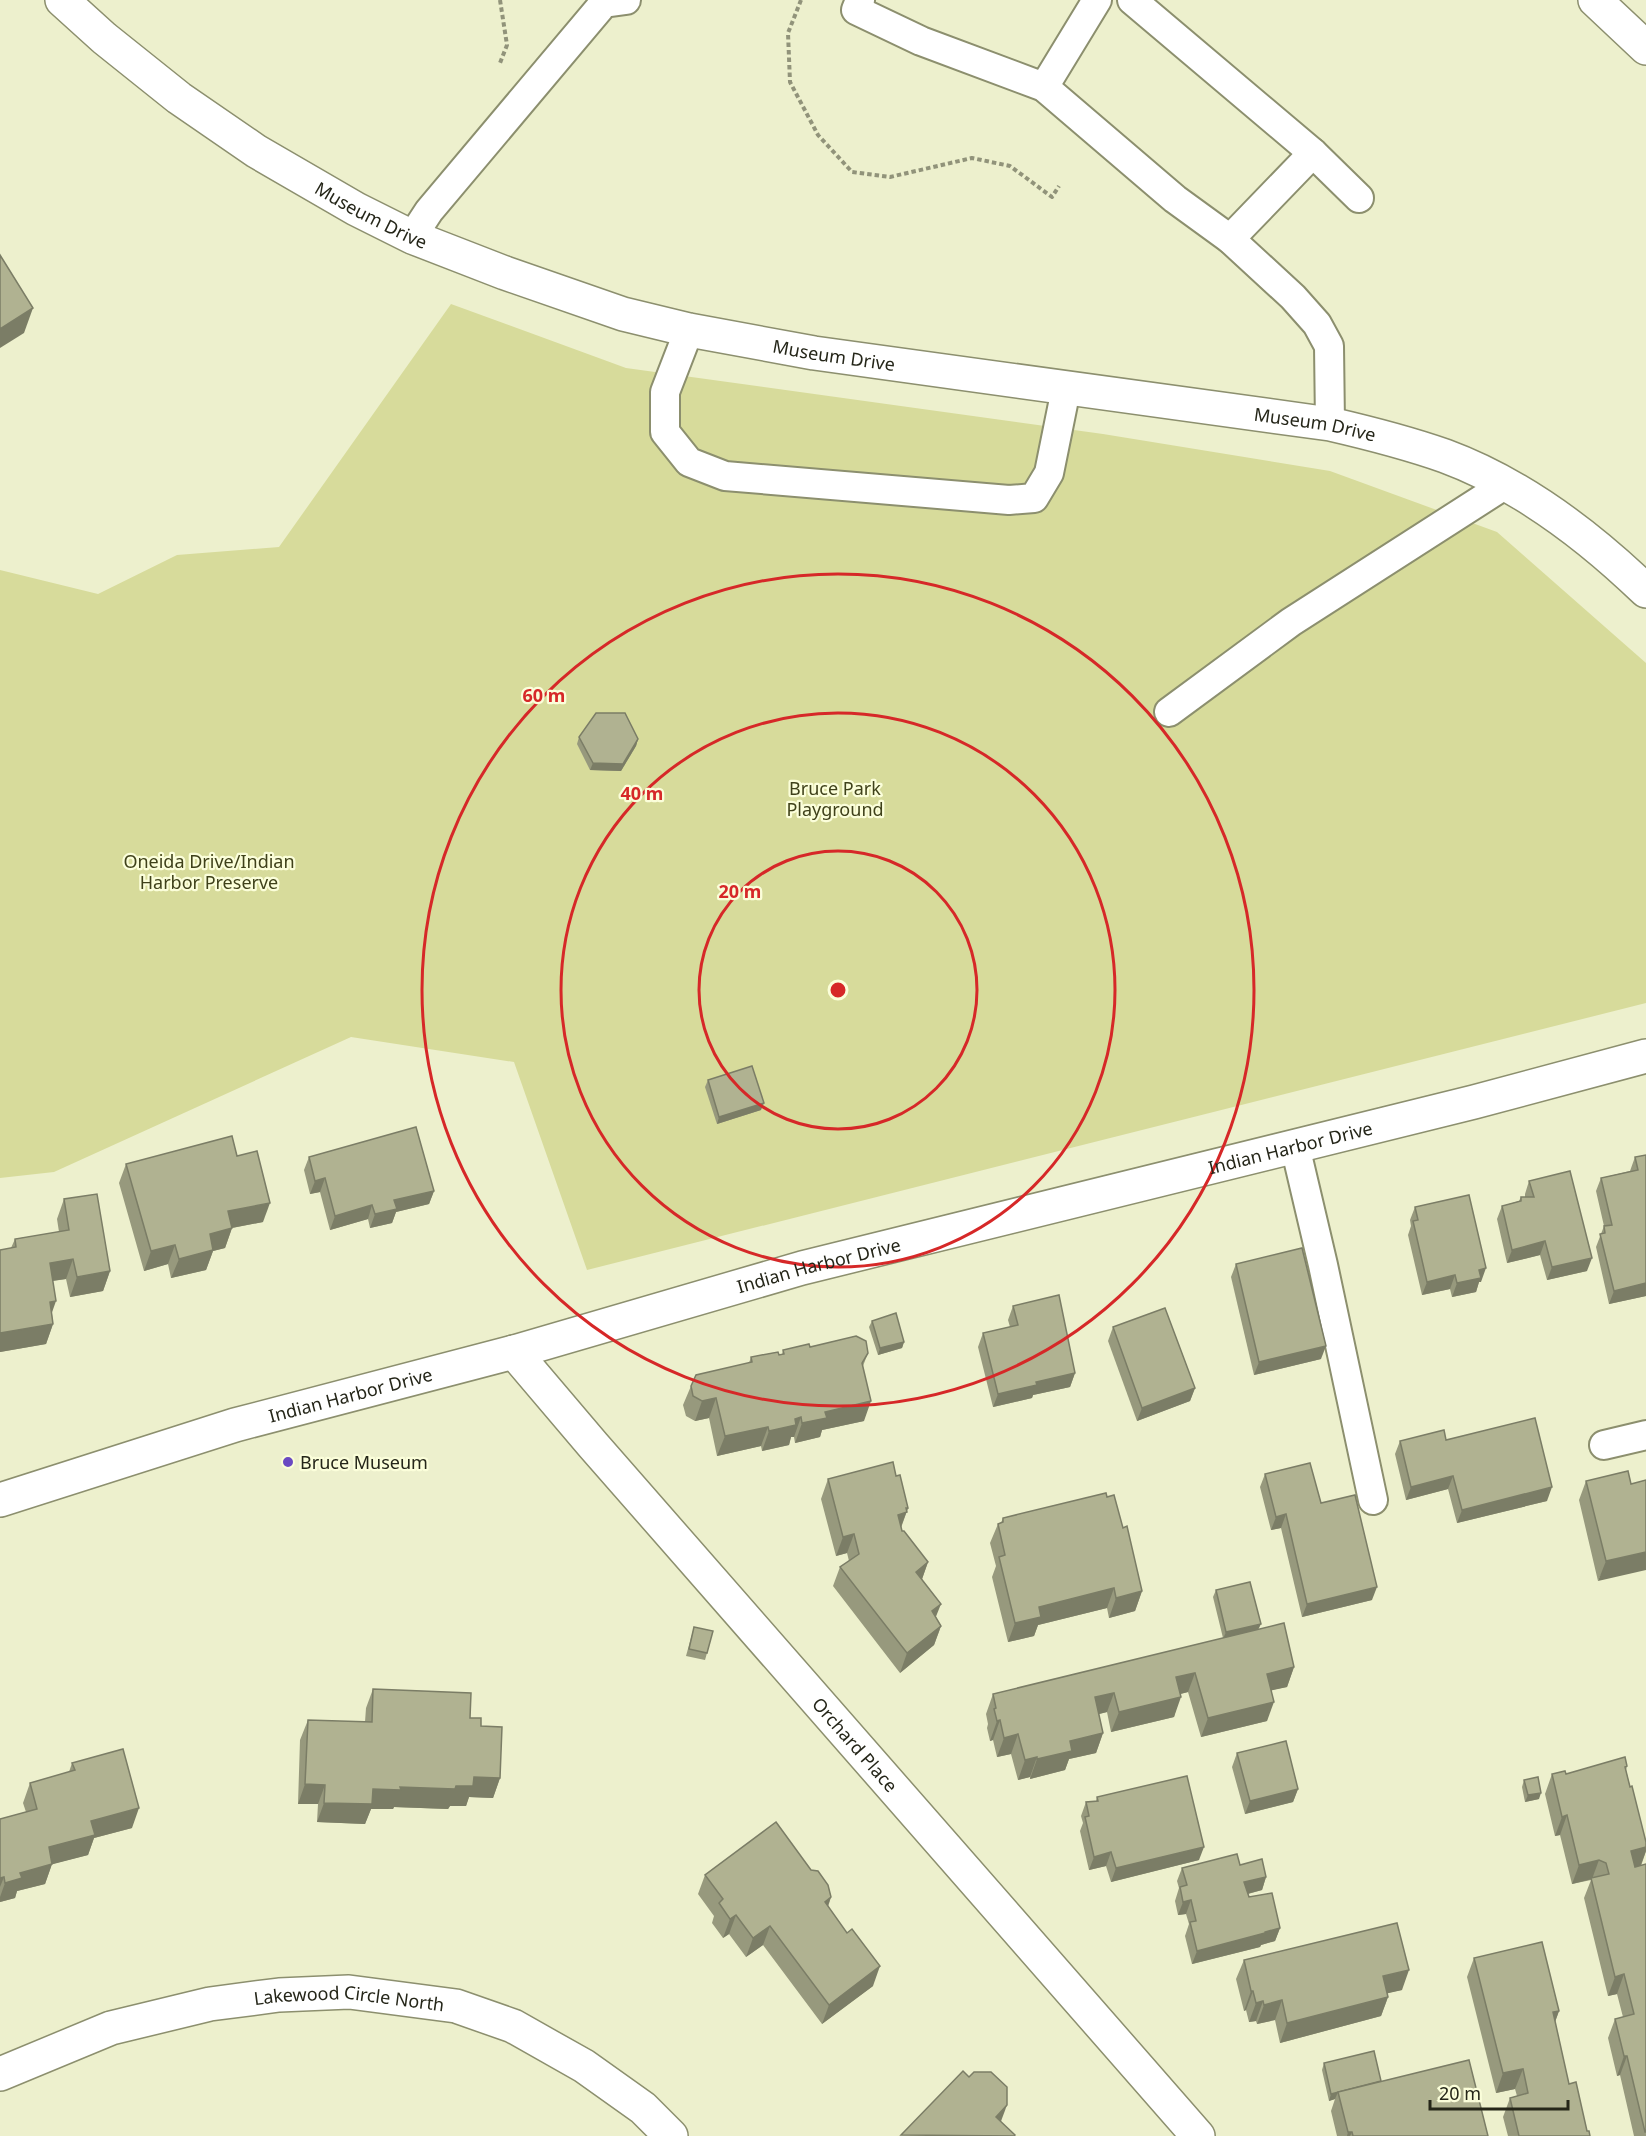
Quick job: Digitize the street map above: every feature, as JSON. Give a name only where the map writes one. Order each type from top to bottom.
[{"type":"main road","name":"Museum Drive","points":[[62,0],[104,38],[179,98],[256,152],[412,237],[505,273],[623,314],[689,330],[814,353],[1330,424],[1379,436],[1446,457],[1506,484],[1556,515],[1617,563],[1646,591]]},
{"type":"main road","points":[[1596,0],[1646,48]]},
{"type":"main road","name":"Indian Harbor Drive","points":[[0,1500],[235,1425],[514,1352],[802,1268],[1646,1056]]},
{"type":"main road","name":"Orchard Place","points":[[514,1352],[1198,2136]]},
{"type":"main road","name":"Lakewood Circle North","points":[[0,2074],[111,2028],[210,2004],[279,1995],[349,1992],[456,2006],[513,2026],[592,2072],[643,2108],[671,2136]]},
{"type":"lane","points":[[412,237],[429,211],[604,3],[626,0]]},
{"type":"lane","points":[[1044,87],[1096,0]]},
{"type":"lane","points":[[1132,0],[1313,153],[1359,198]]},
{"type":"lane","points":[[858,5],[921,41],[1044,87],[1175,200],[1230,239],[1293,297],[1317,324],[1329,346],[1330,424]]},
{"type":"lane","points":[[1230,239],[1313,153]]},
{"type":"lane","points":[[689,330],[665,392],[665,432],[690,462],[725,476],[1009,500],[1034,498],[1049,473],[1065,388]]},
{"type":"lane","points":[[1169,712],[1291,622],[1506,484]]},
{"type":"lane","points":[[1295,1146],[1373,1500]]},
{"type":"lane","points":[[1604,1445],[1646,1435]]},
{"type":"path","points":[[801,0],[788,33],[790,82],[818,135],[852,172],[890,177],[972,158],[1010,166],[1052,197],[1059,186]]},
{"type":"green space","name":"Bruce Park Playground","points":[[451,304],[626,368],[1103,434],[1330,471],[1497,532],[1646,663],[1646,1003],[587,1270],[514,1062],[351,1037],[54,1172],[0,1178],[0,570],[98,594],[177,555],[279,547]]},
{"type":"building","points":[[0,255],[33,308],[0,329]]},
{"type":"building","points":[[596,713],[625,713],[638,739],[623,764],[593,763],[579,737]]},
{"type":"building","points":[[752,1066],[764,1103],[719,1117],[708,1080]]},
{"type":"building","points":[[416,1127],[434,1191],[394,1200],[397,1209],[375,1214],[372,1205],[335,1216],[325,1178],[315,1181],[309,1157]]},
{"type":"building","points":[[232,1136],[237,1156],[257,1151],[270,1203],[228,1211],[232,1228],[210,1234],[213,1250],[179,1259],[175,1245],[151,1251],[126,1164]]},
{"type":"building","points":[[1646,1155],[1646,1283],[1614,1291],[1600,1234],[1605,1233],[1604,1226],[1612,1225],[1601,1178],[1638,1170],[1635,1157]]},
{"type":"building","points":[[1570,1171],[1592,1258],[1552,1267],[1545,1241],[1512,1250],[1502,1206],[1521,1201],[1521,1197],[1534,1197],[1529,1181]]},
{"type":"building","points":[[97,1194],[110,1271],[77,1277],[73,1259],[50,1263],[56,1301],[50,1302],[53,1324],[0,1333],[0,1250],[16,1247],[15,1239],[69,1230],[64,1199]]},
{"type":"building","points":[[1469,1195],[1486,1268],[1479,1270],[1481,1278],[1457,1283],[1455,1275],[1427,1282],[1413,1221],[1418,1220],[1415,1207]]},
{"type":"building","points":[[1302,1248],[1326,1346],[1259,1362],[1236,1264]]},
{"type":"building","points":[[1059,1295],[1075,1373],[998,1394],[983,1333],[1018,1325],[1013,1306]]},
{"type":"building","points":[[1165,1308],[1195,1388],[1142,1408],[1113,1327]]},
{"type":"building","points":[[896,1313],[904,1342],[880,1348],[872,1321]]},
{"type":"building","points":[[856,1336],[866,1341],[868,1353],[862,1363],[871,1401],[825,1412],[827,1418],[802,1423],[801,1417],[795,1419],[796,1425],[769,1431],[768,1427],[725,1436],[716,1398],[702,1401],[693,1396],[691,1386],[696,1375],[752,1362],[751,1357],[778,1352],[779,1355],[784,1354],[783,1350],[809,1344],[810,1347]]},
{"type":"building","points":[[1535,1418],[1552,1487],[1462,1510],[1453,1476],[1411,1487],[1400,1441],[1444,1430],[1446,1440]]},
{"type":"building","points":[[893,1462],[896,1476],[900,1475],[908,1508],[906,1508],[907,1512],[898,1515],[902,1531],[928,1562],[916,1572],[941,1604],[932,1611],[941,1626],[907,1653],[840,1567],[859,1554],[854,1534],[843,1537],[828,1479]]},
{"type":"building","points":[[1310,1463],[1321,1503],[1355,1495],[1377,1587],[1307,1604],[1286,1514],[1276,1517],[1265,1474]]},
{"type":"building","points":[[1628,1471],[1631,1484],[1646,1480],[1646,1552],[1606,1561],[1586,1481]]},
{"type":"building","points":[[1106,1493],[1107,1497],[1114,1495],[1123,1528],[1127,1526],[1142,1591],[1116,1598],[1114,1588],[1039,1607],[1041,1617],[1015,1623],[999,1557],[1005,1555],[998,1524],[1003,1522],[1003,1518]]},
{"type":"building","points":[[1250,1582],[1261,1624],[1226,1632],[1216,1590]]},
{"type":"building","points":[[1284,1623],[1294,1667],[1267,1674],[1274,1702],[1208,1718],[1195,1673],[1176,1677],[1181,1697],[1119,1712],[1114,1693],[1095,1697],[1103,1733],[1070,1741],[1072,1751],[1025,1760],[1018,1734],[1004,1738],[1000,1720],[997,1721],[993,1694]]},
{"type":"building","points":[[694,1627],[713,1631],[707,1653],[689,1649]]},
{"type":"building","points":[[373,1689],[471,1693],[470,1718],[481,1718],[481,1726],[502,1727],[500,1778],[474,1777],[473,1786],[456,1786],[455,1789],[400,1787],[401,1790],[373,1789],[372,1804],[324,1803],[325,1785],[305,1784],[308,1720],[372,1722]]},
{"type":"building","points":[[1286,1741],[1298,1789],[1250,1801],[1237,1753]]},
{"type":"building","points":[[123,1749],[139,1808],[91,1821],[95,1835],[49,1847],[52,1864],[20,1873],[22,1878],[5,1883],[4,1877],[0,1878],[0,1819],[37,1809],[30,1783],[75,1770],[72,1763]]},
{"type":"building","points":[[1625,1757],[1627,1766],[1625,1767],[1646,1842],[1646,1847],[1631,1851],[1635,1867],[1646,1864],[1646,2132],[1615,2019],[1634,2014],[1624,1974],[1615,1977],[1591,1878],[1609,1874],[1606,1863],[1599,1860],[1579,1865],[1567,1815],[1562,1817],[1552,1774],[1565,1771],[1566,1774]]},
{"type":"building","points":[[1187,1776],[1204,1847],[1116,1868],[1111,1852],[1094,1857],[1085,1817],[1089,1816],[1086,1802],[1098,1801],[1097,1797]]},
{"type":"building","points":[[1538,1777],[1541,1793],[1528,1795],[1524,1780]]},
{"type":"building","points":[[776,1822],[811,1870],[818,1871],[828,1885],[831,1897],[825,1902],[847,1933],[852,1929],[880,1966],[829,2005],[770,1926],[753,1938],[736,1915],[730,1919],[719,1903],[723,1899],[705,1875]]},
{"type":"building","points":[[1237,1854],[1240,1865],[1262,1859],[1266,1877],[1244,1882],[1249,1897],[1272,1893],[1280,1928],[1197,1951],[1190,1922],[1196,1921],[1191,1900],[1183,1902],[1180,1887],[1187,1885],[1182,1868]]},
{"type":"building","points":[[1397,1923],[1409,1970],[1383,1976],[1388,1997],[1287,2023],[1282,2000],[1264,2005],[1263,2001],[1256,2003],[1244,1960]]},
{"type":"building","points":[[1542,1942],[1559,2011],[1553,2012],[1569,2084],[1576,2082],[1590,2136],[1519,2136],[1510,2098],[1528,2093],[1523,2069],[1503,2073],[1474,1958]]},
{"type":"building","points":[[1374,2051],[1381,2081],[1331,2094],[1324,2063]]},
{"type":"building","points":[[1469,2060],[1488,2136],[1353,2136],[1352,2132],[1348,2132],[1338,2092]]},
{"type":"building","points":[[963,2071],[969,2077],[974,2072],[991,2072],[1007,2087],[1007,2105],[996,2117],[1015,2135],[901,2135]]},
{"type":"place","name":"Bruce Museum","points":[[288,1462]]},
{"type":"park label","name":"Oneida Drive/Indian Harbor Preserve","points":[[209,871]]}]
